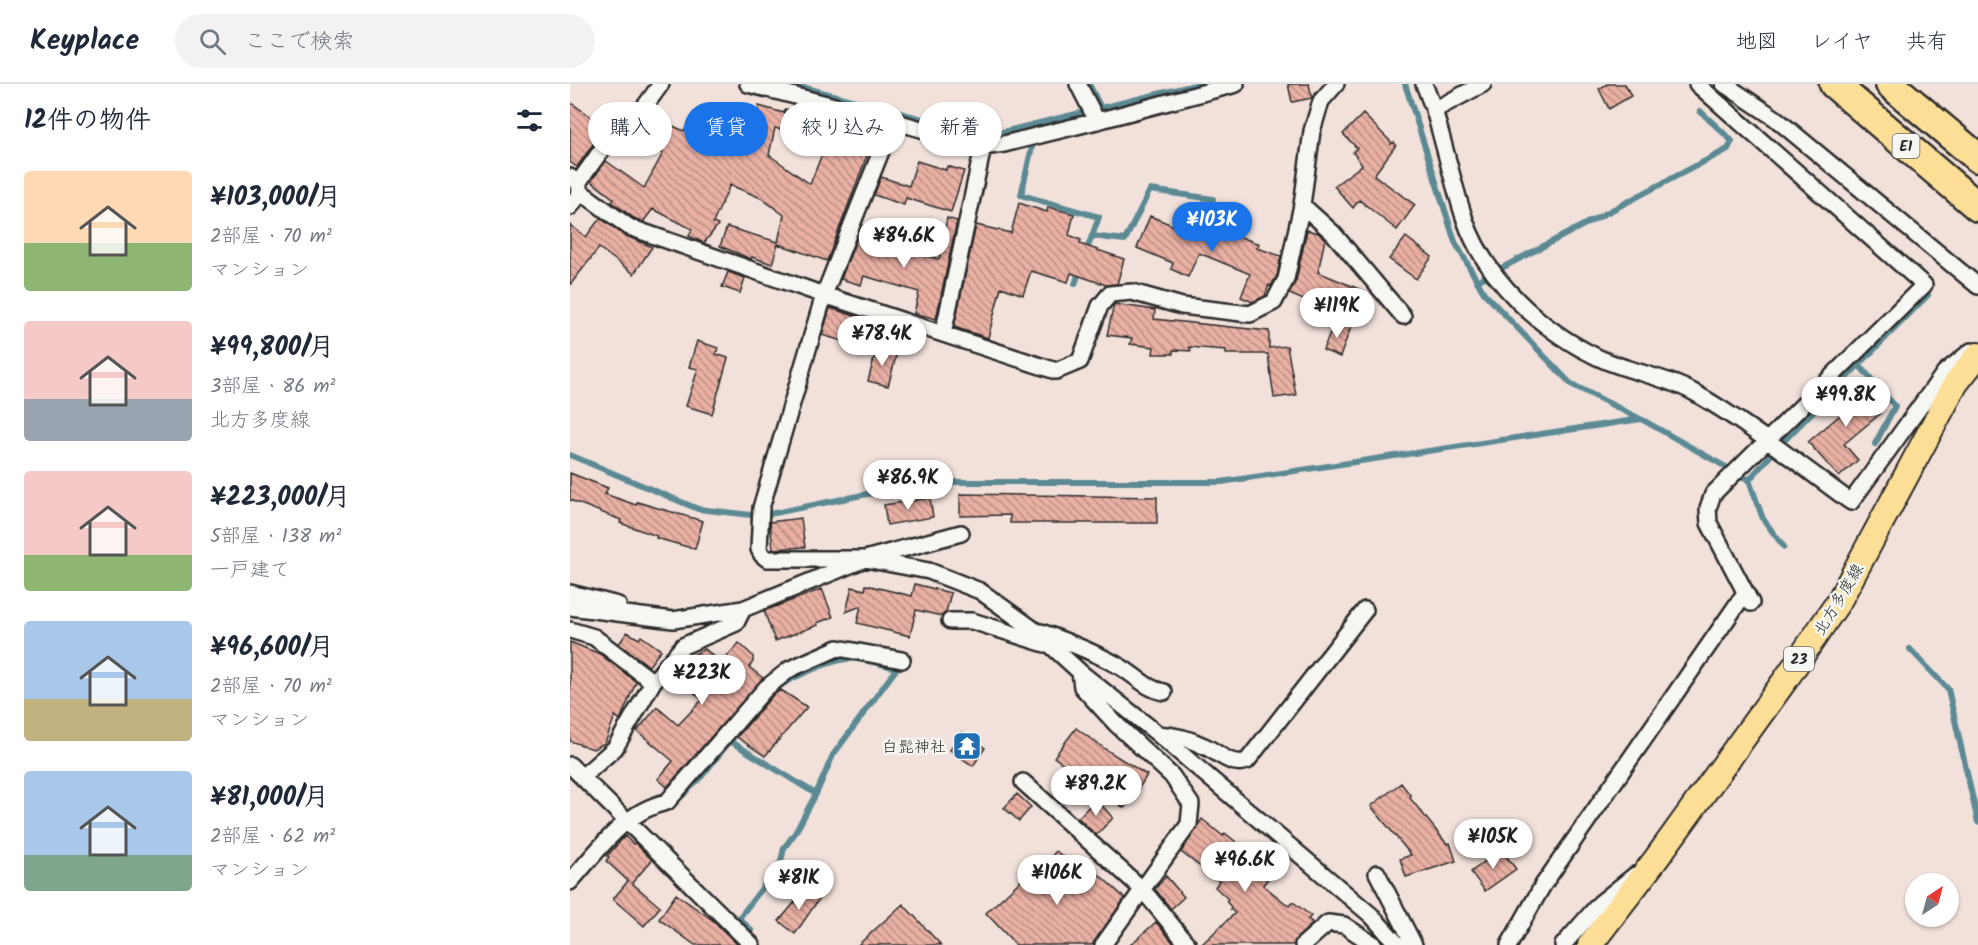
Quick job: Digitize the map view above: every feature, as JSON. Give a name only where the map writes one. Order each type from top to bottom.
[{"type":"highway","name":"E1","points":[[1834,84],[1978,207]]},
{"type":"highway","name":"E1","points":[[1890,84],[1978,158]]},
{"type":"main road","name":"北方多度線","points":[[1590,945],[1656,859],[1786,679],[1839,601],[1956,383],[1978,355]]},
{"type":"street","points":[[570,207],[576,184],[603,148],[624,135],[661,84]]},
{"type":"street","points":[[748,84],[819,102]]},
{"type":"street","points":[[1078,84],[1097,121]]},
{"type":"street","points":[[1002,144],[1236,84]]},
{"type":"street","points":[[576,184],[629,227],[824,295],[1056,371],[1080,361],[1100,306],[1110,294],[1132,292],[1182,306],[1250,314],[1274,302],[1286,279],[1302,205],[1312,131],[1321,101],[1336,84]]},
{"type":"street","points":[[1424,84],[1434,110],[1466,221],[1480,252],[1507,291],[1531,315],[1574,346],[1599,358],[1693,392],[1767,441],[1851,502],[1945,372],[1978,345]]},
{"type":"street","points":[[1434,110],[1483,84]]},
{"type":"street","points":[[1509,945],[1543,885],[1562,857],[1748,598],[1709,523],[1708,508],[1713,494],[1924,285],[1697,84]]},
{"type":"street","points":[[1724,84],[1775,118],[1978,286]]},
{"type":"street","points":[[879,156],[824,295],[761,508],[759,549],[762,555],[768,559],[865,559],[929,572],[980,591],[1033,629],[1080,672],[1158,734],[1372,916],[1398,945]]},
{"type":"street","points":[[943,334],[981,156]]},
{"type":"street","points":[[1302,205],[1333,233],[1403,316]]},
{"type":"street","points":[[570,607],[673,620],[743,609],[865,559],[962,533]]},
{"type":"street","points":[[570,593],[673,620]]},
{"type":"street","points":[[582,777],[615,748],[653,682],[683,646],[736,623],[743,609]]},
{"type":"street","points":[[1158,734],[1173,735],[1204,745],[1234,762],[1247,761],[1365,610]]},
{"type":"street","points":[[950,621],[972,621],[1053,647]]},
{"type":"street","points":[[1033,629],[1077,645],[1121,668],[1153,690],[1164,692]]},
{"type":"street","points":[[570,630],[594,637],[653,682]]},
{"type":"street","points":[[570,882],[625,821],[654,805],[667,802],[766,688],[790,669],[838,648],[902,660]]},
{"type":"street","points":[[1080,672],[1082,687],[1116,724],[1172,776],[1191,804],[1189,824],[1103,945]]},
{"type":"street","points":[[570,765],[752,945]]},
{"type":"street","points":[[1023,782],[1142,889],[1188,945]]},
{"type":"street","points":[[1563,945],[1600,903],[1656,859]]},
{"type":"street","points":[[1377,873],[1414,945]]},
{"type":"street","points":[[1303,945],[1328,923],[1344,925],[1374,945]]},
{"type":"building","points":[[1288,84],[1309,84],[1312,98],[1292,102]]},
{"type":"building","points":[[1607,84],[1625,84],[1631,96],[1609,109],[1599,89]]},
{"type":"building","points":[[570,102],[588,115],[588,151],[577,167],[570,162]]},
{"type":"building","points":[[768,109],[780,112],[780,129],[775,128],[769,155],[810,184],[821,156],[867,156],[827,261],[778,244],[772,264],[752,257],[751,259],[720,246],[727,227],[778,242],[784,215],[761,198],[730,185],[713,223],[718,225],[704,243],[689,236],[692,229],[653,209],[643,222],[634,218],[612,202],[614,199],[591,181],[606,161],[644,188],[661,156],[672,156],[672,125],[684,131],[684,156],[768,156]]},
{"type":"building","points":[[1363,114],[1392,143],[1390,145],[1394,142],[1396,145],[1374,175],[1415,205],[1397,230],[1359,200],[1353,208],[1334,186],[1362,165],[1353,152],[1357,148],[1343,134]]},
{"type":"building","points":[[917,161],[946,170],[947,166],[964,171],[951,212],[906,198],[904,205],[874,195],[881,177],[909,186]]},
{"type":"building","points":[[1019,203],[1047,212],[1048,207],[1074,214],[1069,235],[1081,240],[1080,244],[1124,259],[1117,284],[1106,285],[1071,273],[1068,282],[1031,271],[1023,295],[1001,287],[988,338],[954,327],[976,225],[1011,233]]},
{"type":"building","points":[[1150,216],[1177,227],[1179,223],[1213,237],[1217,228],[1259,244],[1257,248],[1281,256],[1277,276],[1271,286],[1269,285],[1265,296],[1253,302],[1241,297],[1250,274],[1199,253],[1188,277],[1171,269],[1173,263],[1137,248]]},
{"type":"building","points":[[600,218],[624,235],[652,247],[634,274],[599,248],[570,285],[570,225],[586,237]]},
{"type":"building","points":[[947,218],[957,221],[936,319],[914,313],[919,292],[864,276],[861,285],[841,279],[858,235],[875,243],[939,259]]},
{"type":"building","points":[[1307,230],[1318,233],[1325,239],[1318,272],[1366,292],[1354,321],[1289,294],[1296,281]]},
{"type":"building","points":[[1406,237],[1432,257],[1416,279],[1389,259]]},
{"type":"building","points":[[728,272],[745,278],[740,293],[722,287]]},
{"type":"building","points":[[1114,304],[1155,310],[1154,319],[1269,331],[1269,348],[1287,346],[1296,395],[1274,398],[1268,354],[1226,354],[1226,350],[1189,347],[1191,351],[1173,350],[1173,354],[1153,354],[1154,347],[1130,344],[1132,338],[1107,335]]},
{"type":"building","points":[[830,308],[878,324],[869,349],[822,335]]},
{"type":"building","points":[[1334,324],[1352,324],[1340,357],[1323,350]]},
{"type":"building","points":[[697,341],[718,348],[716,354],[728,358],[712,414],[686,406],[698,369],[689,367]]},
{"type":"building","points":[[877,347],[897,353],[888,386],[868,381]]},
{"type":"building","points":[[1864,380],[1881,401],[1874,407],[1880,414],[1844,444],[1858,460],[1839,477],[1808,442],[1846,410],[1838,401]]},
{"type":"building","points":[[570,473],[608,488],[605,494],[636,505],[637,502],[703,521],[695,549],[656,538],[657,536],[620,523],[621,520],[570,500]]},
{"type":"building","points":[[960,494],[1157,497],[1157,523],[1010,523],[1010,515],[960,516]]},
{"type":"building","points":[[930,498],[933,517],[887,525],[884,505]]},
{"type":"building","points":[[801,518],[805,547],[773,549],[770,522]]},
{"type":"building","points":[[915,584],[951,593],[946,612],[941,616],[916,610],[910,636],[857,623],[861,606],[846,612],[852,587],[865,590],[866,585],[912,596]]},
{"type":"building","points":[[822,589],[833,617],[775,641],[764,611]]},
{"type":"building","points":[[627,632],[639,639],[641,636],[661,650],[649,666],[619,644]]},
{"type":"building","points":[[570,642],[600,654],[636,682],[620,720],[615,716],[605,743],[593,749],[570,741]]},
{"type":"building","points":[[739,643],[753,656],[753,662],[749,667],[763,678],[667,787],[658,779],[673,761],[637,731],[657,707],[678,725],[702,700],[673,673],[686,658],[705,649],[721,663]]},
{"type":"building","points":[[781,690],[807,707],[765,756],[737,737],[773,695]]},
{"type":"building","points":[[1076,728],[1147,775],[1124,808],[1054,757]]},
{"type":"building","points":[[962,732],[985,748],[973,766],[950,750]]},
{"type":"building","points":[[1401,783],[1411,796],[1410,798],[1447,844],[1450,843],[1456,861],[1406,877],[1400,859],[1411,855],[1371,806]]},
{"type":"building","points":[[1017,794],[1031,807],[1019,821],[1004,808]]},
{"type":"building","points":[[1096,799],[1113,818],[1096,835],[1078,818]]},
{"type":"building","points":[[1202,819],[1223,836],[1225,833],[1273,872],[1263,885],[1289,906],[1293,902],[1311,916],[1308,919],[1313,923],[1293,945],[1201,945],[1235,913],[1226,901],[1228,899],[1215,887],[1219,881],[1181,852]]},
{"type":"building","points":[[625,836],[652,860],[632,883],[660,907],[644,926],[613,899],[628,881],[606,861],[609,857],[607,856]]},
{"type":"building","points":[[1501,849],[1516,869],[1485,891],[1471,872]]},
{"type":"building","points":[[1056,851],[1087,877],[1094,870],[1125,898],[1092,945],[1016,945],[986,913],[1032,870],[1036,875]]},
{"type":"building","points":[[1166,876],[1184,897],[1171,909],[1155,889]]},
{"type":"building","points":[[806,889],[819,899],[795,934],[779,921]]},
{"type":"building","points":[[676,894],[711,919],[738,945],[695,945],[659,919]]},
{"type":"building","points":[[903,904],[941,945],[858,945]]},
{"type":"building","points":[[1156,922],[1175,945],[1130,945]]},
{"type":"waterway","points":[[791,84],[986,136],[1199,84]]},
{"type":"waterway","points":[[1089,84],[1101,108]]},
{"type":"waterway","points":[[1405,84],[1455,242],[1484,293],[1571,384],[1640,419]]},
{"type":"waterway","points":[[1477,281],[1728,149],[1732,141],[1700,111]]},
{"type":"waterway","points":[[1034,138],[1021,195],[1099,217],[1086,252]]},
{"type":"waterway","points":[[1092,236],[1125,240],[1150,190],[1213,199]]},
{"type":"waterway","points":[[1075,284],[1080,270]]},
{"type":"waterway","points":[[1749,480],[1777,448],[1928,295]]},
{"type":"waterway","points":[[1859,365],[1895,406],[1875,444]]},
{"type":"waterway","points":[[570,455],[698,509],[760,516],[926,482],[1221,482],[1641,419],[1749,480],[1763,519],[1784,547]]},
{"type":"waterway","points":[[1910,649],[1948,689],[1978,822]]},
{"type":"waterway","points":[[681,797],[786,682],[821,666],[846,659],[865,660],[897,668],[833,755],[816,794],[795,833],[784,848],[780,865],[739,918],[751,930]]},
{"type":"waterway","points":[[730,741],[816,794]]},
{"type":"place","name":"白髭神社","points":[[967,746]]}]
